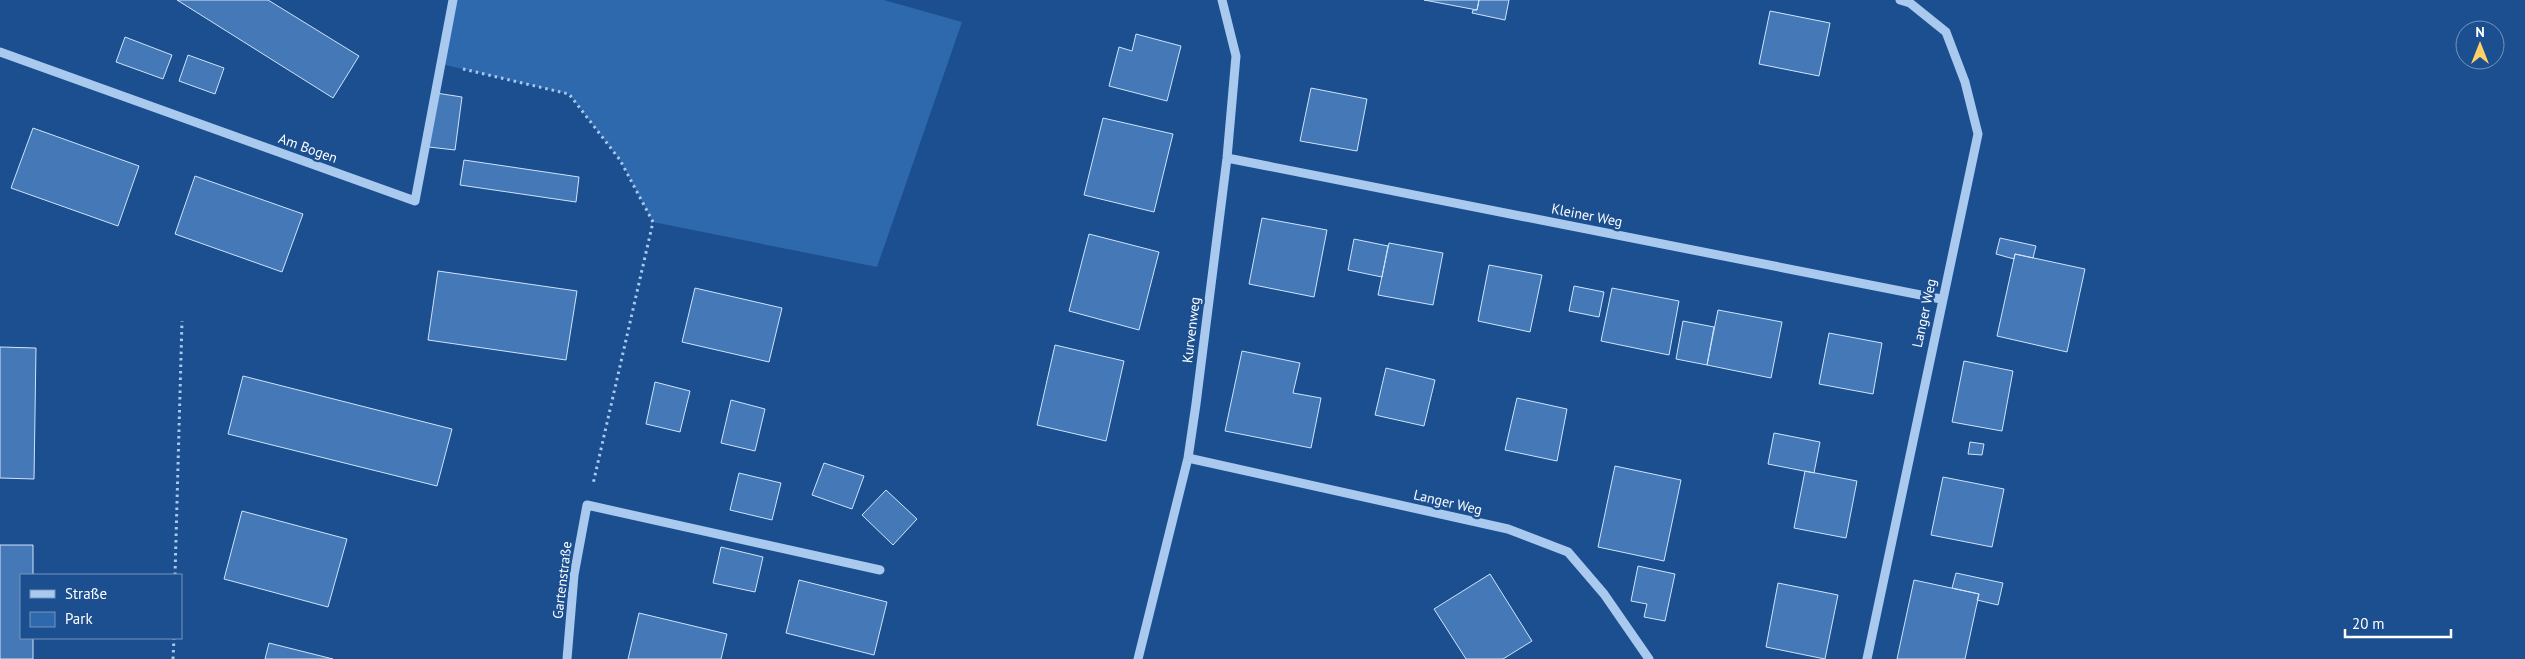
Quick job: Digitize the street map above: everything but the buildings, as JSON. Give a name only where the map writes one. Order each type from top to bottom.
[{"type":"street","name":"Am Bogen","points":[[0,52],[414,200],[453,0]]},
{"type":"street","name":"Kurvenweg","points":[[1138,659],[1188,458],[1226,158],[1236,56],[1222,0]]},
{"type":"street","name":"Langer Weg","points":[[1867,659],[1941,299],[1978,134],[1965,82],[1946,32],[1910,3],[1900,0]]},
{"type":"street","name":"Kleiner Weg","points":[[1226,158],[1941,299]]},
{"type":"street","name":"Langer Weg","points":[[1188,458],[1508,530],[1568,552],[1604,594],[1649,659]]},
{"type":"street","points":[[587,505],[880,570]]},
{"type":"street","name":"Gartenstraße","points":[[567,659],[574,575],[587,505]]},
{"type":"path","points":[[441,64],[569,94],[620,160],[652,222],[606,432],[587,505]]},
{"type":"path","points":[[175,574],[182,321]]},
{"type":"path","points":[[173,659],[174,639]]},
{"type":"green space","points":[[453,0],[884,0],[962,22],[877,267],[653,222],[620,160],[569,94],[441,64]]}]
